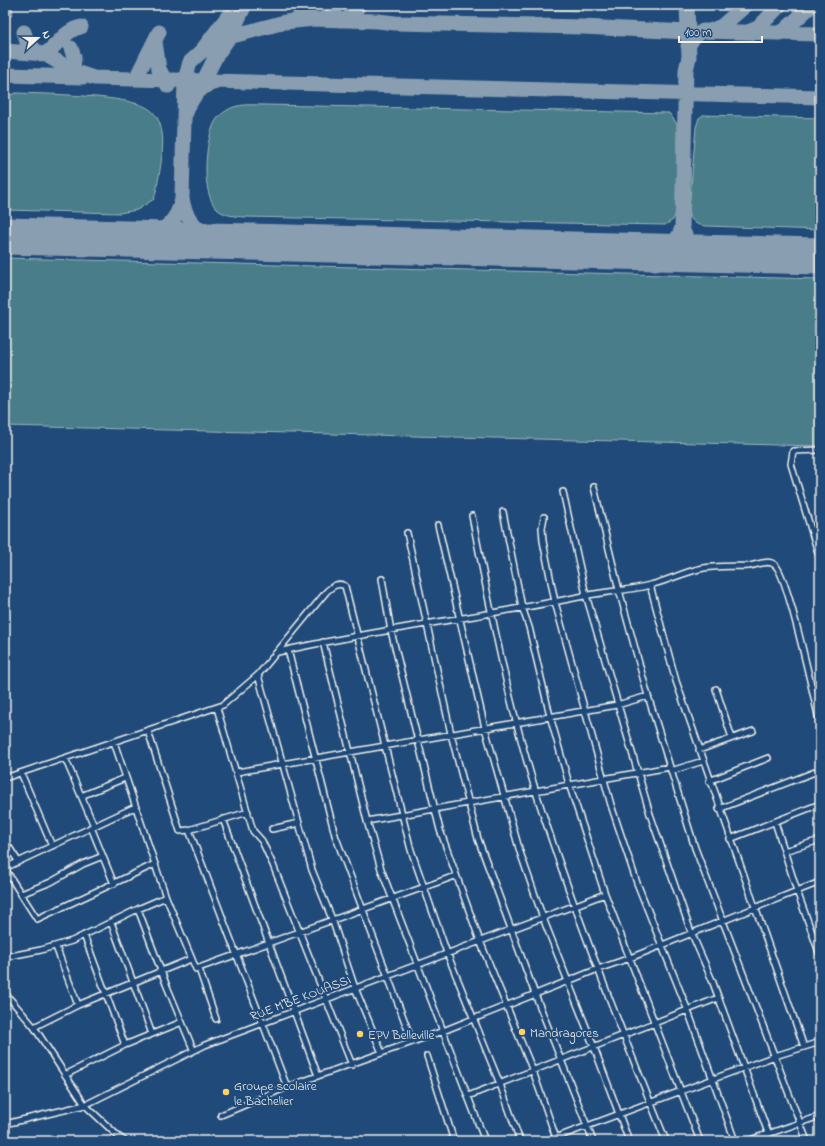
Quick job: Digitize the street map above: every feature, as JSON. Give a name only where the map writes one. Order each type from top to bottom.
[{"type":"street","points":[[820,450],[793,451],[791,455],[792,464],[820,559]]},
{"type":"street","points":[[594,487],[619,590],[648,696],[695,848],[724,920],[806,1141]]},
{"type":"street","points":[[562,492],[586,595],[617,705],[663,853],[692,932],[712,980],[771,1141]]},
{"type":"street","points":[[503,512],[522,607],[529,627],[550,716],[569,784],[605,894],[656,1023],[700,1141]]},
{"type":"street","points":[[472,516],[517,722],[545,820],[598,969],[666,1141]]},
{"type":"street","points":[[544,517],[542,528],[543,541],[555,602],[619,834],[661,946],[688,1011],[735,1141]]},
{"type":"street","points":[[438,524],[485,728],[522,859],[543,918],[629,1141]]},
{"type":"street","points":[[407,533],[450,734],[478,839],[535,994],[593,1141]]},
{"type":"street","points":[[278,652],[357,635],[391,631],[555,602],[586,595],[650,585],[699,569],[720,566],[747,566],[767,562],[774,564],[779,568],[783,578],[792,606],[820,724]]},
{"type":"street","points":[[382,579],[391,631],[434,810],[455,876],[507,1005],[557,1139]]},
{"type":"street","points":[[5,778],[218,708],[231,699],[258,674],[278,652],[327,591],[336,584],[345,586],[348,592],[383,745],[402,816],[424,887],[447,953],[500,1084],[520,1141]]},
{"type":"street","points":[[650,585],[676,681],[719,809],[804,1047]]},
{"type":"street","points":[[324,642],[367,821],[381,870],[468,1096],[483,1140]]},
{"type":"street","points":[[288,650],[336,836],[412,1041]]},
{"type":"street","points":[[258,674],[284,763],[312,870],[332,919],[355,988],[382,1053]]},
{"type":"street","points":[[716,689],[732,738]]},
{"type":"street","points":[[237,772],[584,709],[617,705],[648,696]]},
{"type":"street","points":[[218,708],[254,834],[262,841],[352,1065]]},
{"type":"street","points":[[148,731],[179,829],[183,831],[189,830],[248,812]]},
{"type":"street","points":[[699,750],[753,731]]},
{"type":"street","points":[[114,742],[166,898],[195,968],[198,969],[216,1019]]},
{"type":"street","points":[[65,758],[93,826],[114,884]]},
{"type":"street","points":[[710,781],[768,758]]},
{"type":"street","points":[[367,821],[402,816],[569,784],[671,769],[703,761]]},
{"type":"street","points":[[719,809],[820,770]]},
{"type":"street","points":[[21,773],[52,846]]},
{"type":"street","points":[[81,796],[126,778]]},
{"type":"street","points":[[730,839],[820,804]]},
{"type":"street","points":[[135,807],[5,868],[37,919],[155,864]]},
{"type":"street","points":[[223,819],[318,1076]]},
{"type":"street","points":[[775,822],[797,891],[820,955]]},
{"type":"street","points":[[272,829],[299,823]]},
{"type":"street","points":[[189,830],[238,955],[287,1087]]},
{"type":"street","points":[[784,851],[820,840]]},
{"type":"street","points":[[5,841],[18,862]]},
{"type":"street","points":[[21,894],[51,882],[83,864],[103,856]]},
{"type":"street","points":[[198,969],[269,944],[332,919],[455,876]]},
{"type":"street","points":[[221,1115],[287,1087],[352,1065],[412,1041],[443,1031],[820,882]]},
{"type":"street","name":"RUE M'BE KOUASSI","points":[[5,1124],[85,1104],[193,1049],[605,894]]},
{"type":"street","points":[[5,957],[56,946],[166,898]]},
{"type":"street","points":[[138,909],[193,1049]]},
{"type":"street","points":[[111,922],[134,981],[152,1034]]},
{"type":"street","points":[[84,935],[104,994],[125,1045]]},
{"type":"street","points":[[56,946],[78,1006]]},
{"type":"street","points":[[34,1027],[134,981],[191,959]]},
{"type":"street","points":[[5,992],[34,1027],[85,1104],[125,1141]]},
{"type":"street","points":[[468,1096],[718,998]]},
{"type":"street","points":[[65,1075],[125,1045],[182,1022]]},
{"type":"street","points":[[547,1141],[557,1139],[650,1102],[775,1056],[820,1042]]},
{"type":"street","points":[[427,1056],[454,1141]]},
{"type":"street","points":[[747,1141],[820,1116]]},
{"type":"street","points":[[114,1132],[116,1141]]},
{"type":"green space","points":[[391,5],[583,5],[583,11]]},
{"type":"green space","points":[[16,93],[106,98],[139,104],[152,111],[160,123],[163,139],[161,166],[154,199],[137,210],[119,213],[5,210],[5,97]]},
{"type":"green space","points":[[245,105],[669,113],[677,124],[677,210],[673,220],[665,225],[244,217],[224,213],[218,210],[212,203],[207,180],[207,154],[209,141],[215,122],[218,117],[230,108]]},
{"type":"green space","points":[[703,115],[820,118],[820,230],[706,226],[699,225],[694,222],[689,210],[696,127],[699,118]]},
{"type":"green space","points":[[5,258],[820,279],[820,446],[5,426]]},
{"type":"taxiway","points":[[204,80],[216,56],[230,36],[245,5]]},
{"type":"taxiway","points":[[296,5],[303,13],[312,19]]},
{"type":"taxiway","points":[[326,5],[331,13],[340,20]]},
{"type":"taxiway","points":[[345,20],[354,13],[359,5]]},
{"type":"taxiway","points":[[660,252],[677,239],[682,227],[686,70],[689,57],[687,5]]},
{"type":"taxiway","points":[[710,31],[722,26],[746,5]]},
{"type":"taxiway","points":[[748,32],[758,28],[780,5]]},
{"type":"taxiway","points":[[780,33],[812,5]]},
{"type":"taxiway","points":[[142,239],[156,233],[168,225],[173,220],[180,207],[182,199],[185,80],[190,62],[200,53],[228,16]]},
{"type":"taxiway","points":[[200,53],[211,45],[225,38],[285,22],[314,19],[395,23],[582,27],[689,32]]},
{"type":"taxiway","points":[[45,54],[66,34],[81,27]]},
{"type":"taxiway","points":[[688,46],[694,37],[703,31],[820,34]]},
{"type":"taxiway","points":[[24,32],[27,42],[38,53]]},
{"type":"taxiway","points":[[136,78],[159,32]]},
{"type":"taxiway","points":[[155,41],[159,69],[168,86]]},
{"type":"taxiway","points":[[71,48],[74,57],[73,71]]},
{"type":"taxiway","points":[[5,51],[45,54],[73,71],[94,78],[820,97]]},
{"type":"taxiway","points":[[5,75],[83,77]]},
{"type":"taxiway","points":[[186,113],[197,93],[206,86],[217,82]]},
{"type":"taxiway","points":[[182,199],[187,215],[191,221],[201,231],[222,241]]},
{"type":"taxiway","points":[[682,227],[685,236],[690,243],[705,253]]},
{"type":"runway","points":[[5,236],[820,256]]},
{"type":"place","name":"Mandragores","points":[[522,1032]]},
{"type":"place","name":"EPV Belleville","points":[[360,1034]]},
{"type":"place","name":"Groupe scolaire le Bachelier","points":[[226,1092]]}]
